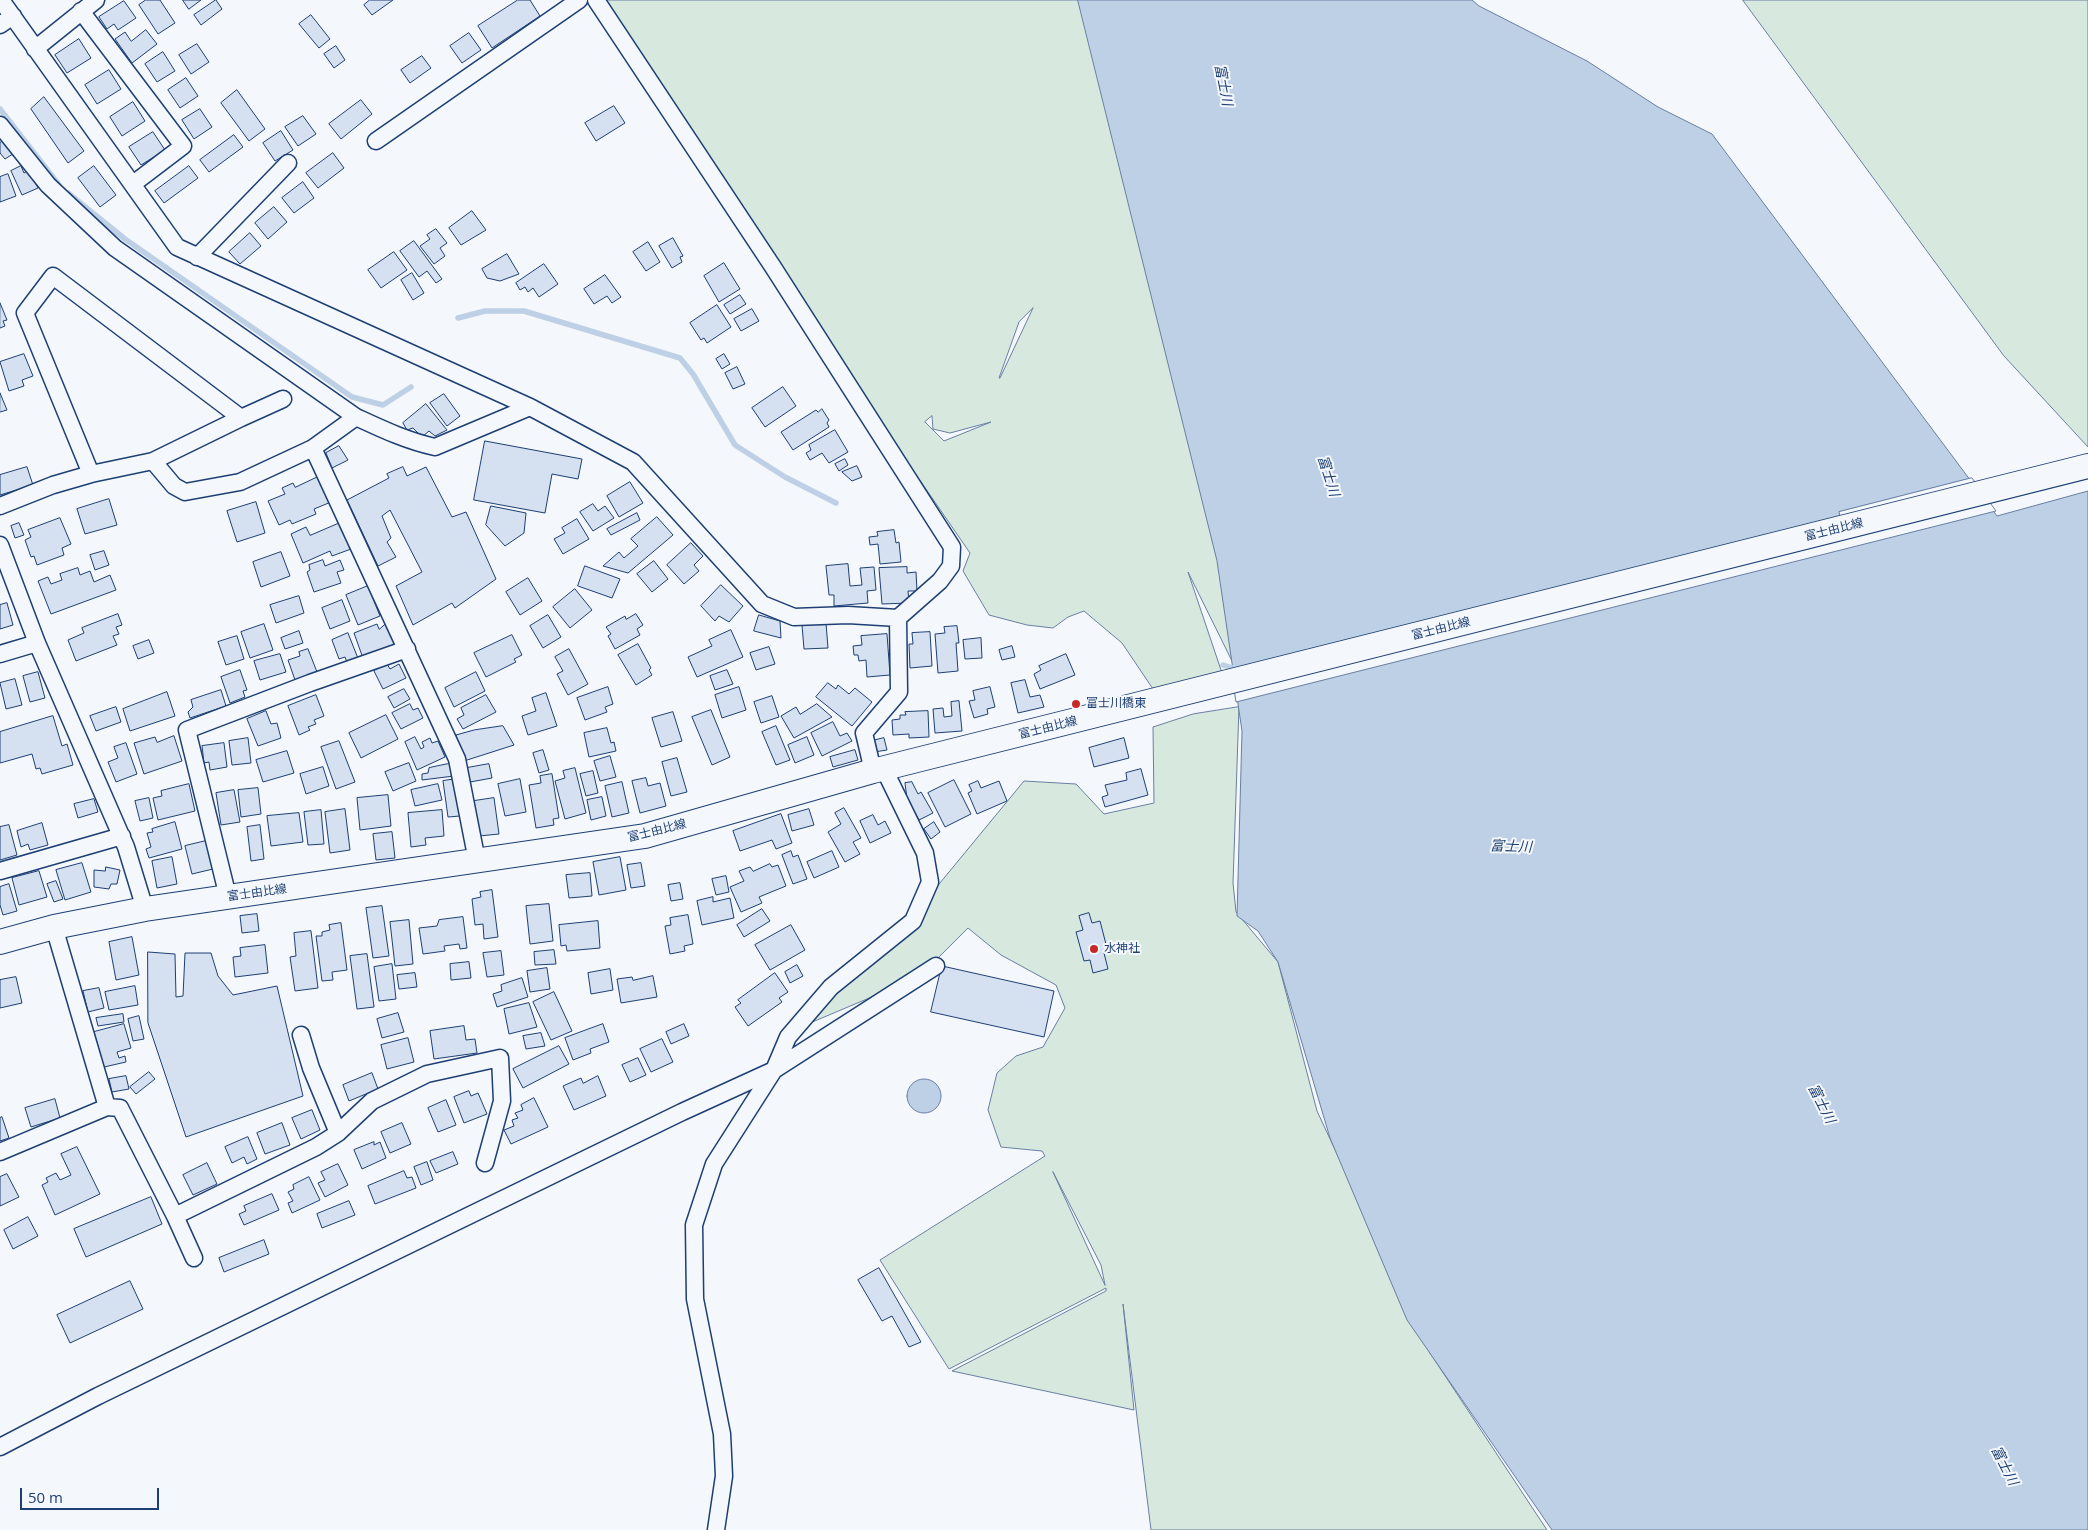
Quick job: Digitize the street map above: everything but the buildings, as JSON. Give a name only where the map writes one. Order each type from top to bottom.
[{"type":"main road","name":"富士由比線","points":[[0,942],[54,927],[145,909],[645,836],[878,770],[2088,466]]},
{"type":"street","points":[[1,0],[7,21],[35,48],[177,247],[530,407],[633,462],[762,604],[794,617],[848,615],[898,618],[940,581],[951,566],[952,547],[773,267],[596,0]]},
{"type":"street","points":[[35,48],[96,0]]},
{"type":"street","points":[[376,141],[579,0]]},
{"type":"street","points":[[81,12],[182,146],[132,184]]},
{"type":"street","points":[[0,125],[48,185],[115,248],[356,417],[385,431],[435,447],[530,407]]},
{"type":"street","points":[[197,257],[288,163]]},
{"type":"street","points":[[91,474],[25,312],[53,276],[240,418]]},
{"type":"street","points":[[0,506],[53,485],[91,474],[153,461],[282,399]]},
{"type":"street","points":[[153,461],[174,486],[185,492],[240,482],[313,448],[356,417]]},
{"type":"street","points":[[313,448],[457,759],[476,860]]},
{"type":"street","points":[[0,545],[37,643],[122,836],[145,909]]},
{"type":"street","points":[[716,1530],[724,1476],[722,1434],[695,1300],[694,1225],[714,1164],[774,1070],[788,1037],[831,987],[913,921],[930,882],[925,853],[878,770],[864,733],[899,692],[898,618]]},
{"type":"street","points":[[0,654],[37,643]]},
{"type":"street","points":[[228,897],[187,730],[310,683],[407,649]]},
{"type":"street","points":[[0,871],[122,836]]},
{"type":"street","points":[[54,927],[108,1107]]},
{"type":"street","points":[[0,1447],[98,1396],[682,1112],[774,1070],[936,966]]},
{"type":"street","points":[[301,1035],[311,1068],[338,1133]]},
{"type":"street","points":[[175,1216],[316,1147],[338,1133],[372,1101],[427,1074],[500,1058],[502,1101],[486,1163]]},
{"type":"street","points":[[0,1152],[108,1107],[120,1108],[175,1216],[194,1258]]},
{"type":"shaded area","points":[[596,0],[1097,0],[1180,244],[1232,661],[1188,572],[1222,673],[1153,689],[1122,643],[1084,611],[1068,617],[1053,628],[1027,625],[989,615],[963,571],[970,553],[773,267]],"holes":[[[1033,308],[1000,378],[999,378],[1019,322]],[[932,416],[933,429],[950,433],[991,422],[944,441],[925,422]]]},
{"type":"shaded area","points":[[1743,0],[2088,0],[2088,447],[2004,356]]},
{"type":"shaded area","points":[[1239,707],[1233,883],[1236,912],[1278,962],[1317,1111],[1430,1353],[1547,1530],[1151,1530],[1123,1304],[1134,1410],[952,1371],[1106,1291],[1106,1288],[949,1369],[880,1260],[1045,1156],[1042,1151],[1001,1147],[988,1110],[997,1073],[1016,1056],[1043,1047],[1065,1008],[1056,985],[1001,955],[968,928],[919,977],[810,1023],[864,961],[935,889],[1024,781],[1076,784],[1104,814],[1154,803],[1153,727],[1193,714]],"holes":[[[1053,1172],[1101,1265],[1105,1285]]]},
{"type":"water","name":"富士川","points":[[1078,0],[1472,0],[1479,6],[1587,61],[1658,107],[1712,134],[1997,516],[2088,491],[2088,1530],[1552,1530],[1407,1320],[1330,1138],[1278,962],[1258,931],[1237,916],[1242,731],[1217,561]]},
{"type":"water","points":[[924,1079],[936,1084],[941,1096],[936,1108],[924,1113],[912,1108],[907,1096],[912,1084]]},
{"type":"pier","points":[[1972,478],[1996,511],[1236,702],[1231,670],[1840,516],[1839,512]]},
{"type":"waterway","points":[[0,109],[59,185]]},
{"type":"waterway","points":[[68,193],[125,239],[352,397],[383,405],[411,387]]},
{"type":"waterway","points":[[458,318],[485,311],[524,311],[680,358],[693,374],[735,445],[785,477],[836,503]]},
{"type":"waterway","points":[[1223,665],[1239,670]]},
{"type":"place","name":"富士川橋東","points":[[1076,704]]},
{"type":"place","name":"水神社","points":[[1094,949]]}]
